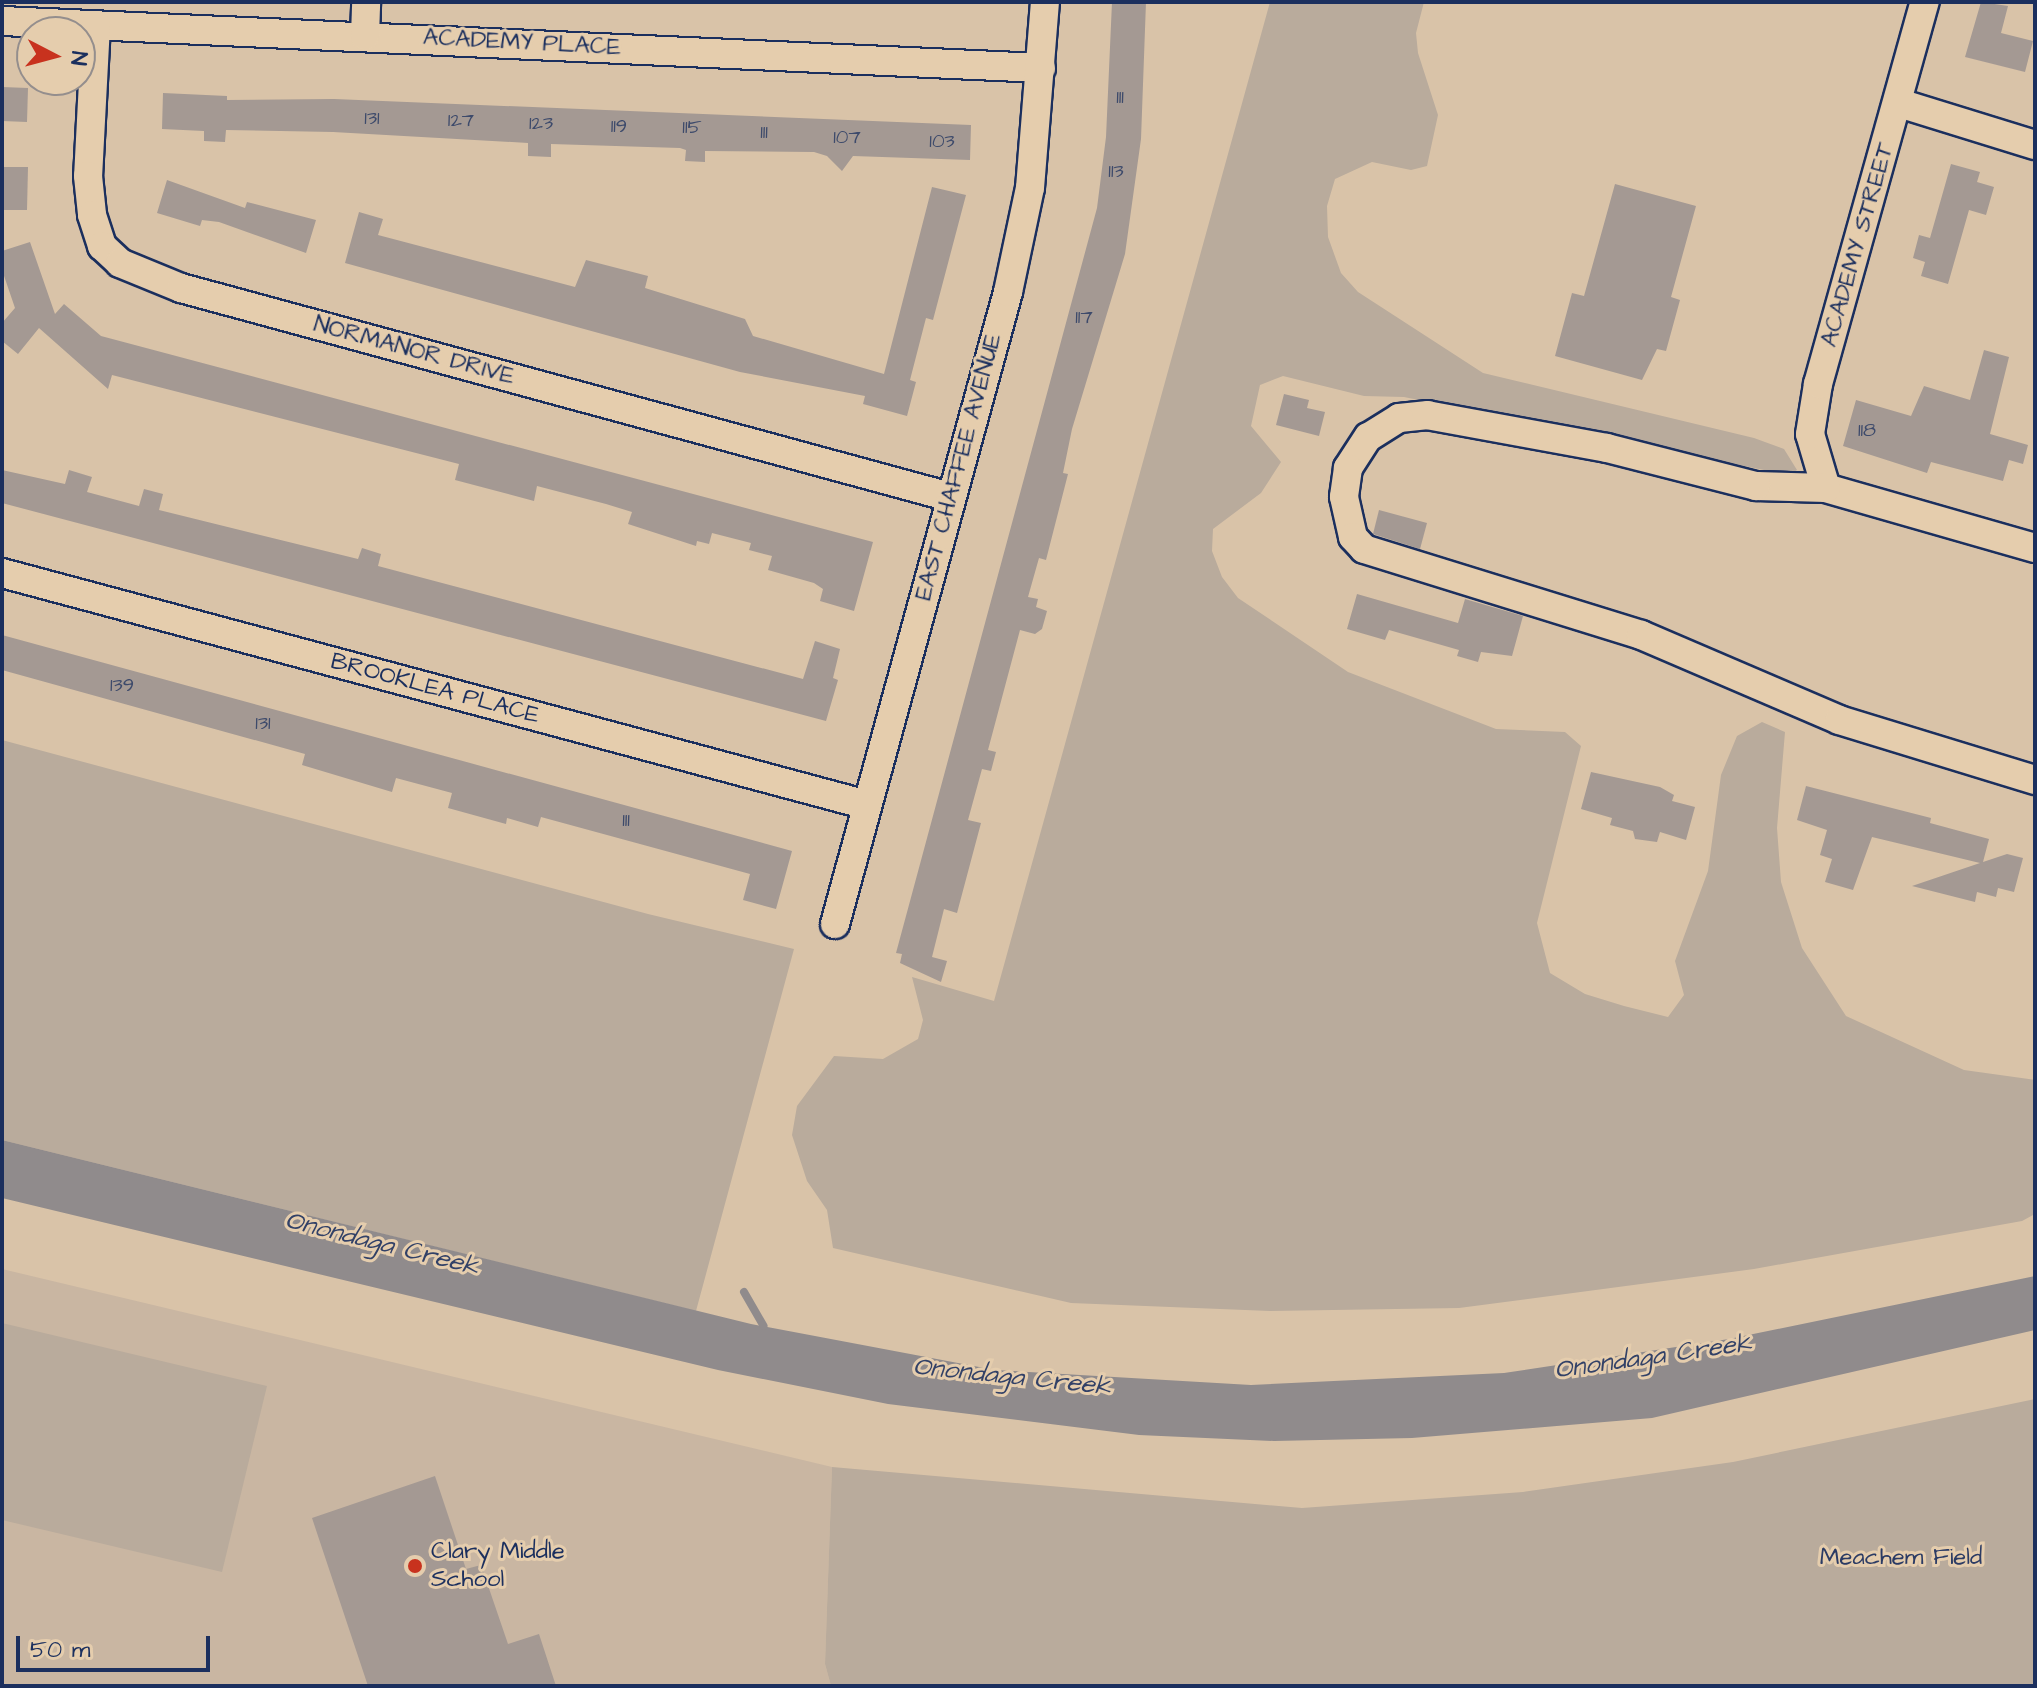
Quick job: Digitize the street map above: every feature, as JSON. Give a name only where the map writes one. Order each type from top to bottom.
[{"type":"street","points":[[365,36],[366,2]]},
{"type":"street","name":"EAST CHAFFEE AVENUE","points":[[835,924],[1027,203],[1045,2]]},
{"type":"street","name":"ACADEMY STREET","points":[[1826,488],[1810,434],[1818,384],[1925,2]]},
{"type":"street","name":"ACADEMY PLACE","points":[[96,25],[1041,68]]},
{"type":"street","name":"NORMANOR DRIVE","points":[[92,96],[88,176],[92,215],[102,246],[120,263],[181,288],[950,497]]},
{"type":"street","points":[[1899,103],[2035,145]]},
{"type":"street","points":[[2035,548],[1826,488],[1790,491],[1756,486],[1607,448],[1428,415],[1399,418],[1368,437],[1348,468],[1344,497],[1353,537],[1364,549],[1641,635],[1839,720],[2035,780]]},
{"type":"street","name":"BROOKLEA PLACE","points":[[2,573],[867,805]]},
{"type":"shaded area","name":"Clary Middle School","points":[[2,1269],[832,1467],[825,1664],[831,1686],[2,1686]]},
{"type":"green space","points":[[1270,2],[1424,2],[1416,33],[1418,53],[1438,115],[1427,166],[1411,170],[1372,162],[1335,179],[1327,206],[1328,237],[1341,273],[1358,292],[1483,373],[1754,438],[1784,449],[1797,470],[1789,475],[1404,397],[1364,396],[1283,376],[1260,385],[1251,426],[1281,462],[1261,493],[1213,529],[1212,551],[1222,577],[1238,598],[1348,672],[1496,729],[1565,732],[1581,746],[1537,923],[1550,973],[1585,994],[1624,1006],[1668,1017],[1684,995],[1675,961],[1708,871],[1721,775],[1737,736],[1762,722],[1785,732],[1777,828],[1781,882],[1802,948],[1846,1016],[1964,1070],[2035,1080],[2035,1214],[2022,1221],[1754,1269],[1459,1308],[1270,1311],[1071,1303],[833,1248],[827,1210],[807,1181],[792,1135],[797,1106],[834,1056],[883,1059],[918,1039],[923,1020],[912,977],[994,1001]]},
{"type":"green space","points":[[2,740],[648,914],[794,949],[696,1311],[2,1140]]},
{"type":"green space","points":[[2,1323],[267,1386],[222,1572],[2,1520]]},
{"type":"green space","name":"Meachem Field","points":[[2035,1399],[2035,1686],[831,1686],[825,1664],[832,1467],[1302,1508],[1523,1492],[1733,1462]]},
{"type":"water","name":"Onondaga Creek","points":[[2,1140],[751,1324],[995,1370],[1251,1385],[1504,1373],[1729,1339],[2035,1276],[2035,1330],[1652,1418],[1412,1438],[1274,1441],[1139,1435],[888,1404],[718,1370],[2,1198]]},
{"type":"building","points":[[1112,2],[1146,2],[1141,139],[1125,254],[1072,429],[1063,473],[1068,474],[1046,560],[1039,558],[1028,597],[1038,599],[1036,607],[1047,611],[1042,629],[1035,634],[1020,630],[988,750],[996,752],[991,771],[982,769],[968,820],[981,823],[957,913],[944,909],[932,957],[947,961],[941,982],[900,963],[902,954],[896,953],[1097,208],[1106,137]]},
{"type":"building","points":[[1981,2],[2008,6],[2001,33],[2033,41],[2025,72],[1965,57]]},
{"type":"building","points":[[2,87],[16,88],[16,96],[28,96],[27,122],[2,121]]},
{"type":"building","points":[[163,93],[227,96],[227,100],[334,99],[971,125],[970,160],[853,156],[842,171],[827,156],[814,152],[705,151],[705,162],[685,161],[686,150],[680,148],[551,144],[551,157],[528,156],[528,143],[333,132],[226,130],[225,142],[204,141],[204,131],[162,129]]},
{"type":"building","points":[[1951,164],[1980,172],[1977,182],[1994,187],[1986,215],[1969,210],[1948,284],[1921,276],[1925,262],[1913,258],[1919,235],[1930,238]]},
{"type":"building","points":[[2,167],[28,167],[27,210],[2,210]]},
{"type":"building","points":[[167,180],[245,208],[247,202],[316,220],[306,253],[219,222],[202,220],[200,226],[157,213]]},
{"type":"building","points":[[1615,184],[1696,206],[1671,297],[1680,300],[1666,351],[1657,349],[1642,380],[1555,356],[1572,293],[1584,296]]},
{"type":"building","points":[[932,187],[966,195],[933,320],[926,318],[910,380],[916,382],[907,416],[863,404],[865,396],[740,372],[345,263],[359,212],[383,219],[378,235],[575,287],[586,260],[648,276],[645,288],[745,319],[753,336],[884,374]]},
{"type":"building","points":[[30,242],[55,314],[64,304],[101,336],[873,542],[854,611],[820,601],[823,589],[814,583],[768,570],[772,556],[749,550],[751,543],[712,533],[709,544],[697,541],[696,546],[628,524],[632,512],[606,504],[537,486],[534,501],[455,480],[459,464],[112,375],[108,389],[39,328],[18,354],[2,341],[2,323],[15,308],[2,270],[2,251]]},
{"type":"building","points":[[1984,350],[2009,357],[1990,434],[2028,445],[2023,464],[2009,460],[2003,481],[1931,462],[1927,473],[1843,446],[1856,400],[1911,416],[1924,386],[1970,400]]},
{"type":"building","points":[[1284,394],[1309,400],[1307,408],[1325,412],[1319,436],[1276,425]]},
{"type":"building","points":[[2,470],[65,484],[69,470],[92,477],[87,492],[139,506],[144,489],[163,494],[159,510],[358,559],[362,548],[381,554],[378,566],[803,679],[815,641],[840,649],[833,678],[838,680],[826,721],[2,503]]},
{"type":"building","points":[[1379,510],[1427,523],[1420,549],[1373,534]]},
{"type":"building","points":[[1357,594],[1458,623],[1465,599],[1523,616],[1512,656],[1481,652],[1478,662],[1457,656],[1459,650],[1389,630],[1385,640],[1347,629]]},
{"type":"building","points":[[2,635],[792,851],[776,909],[743,900],[750,874],[541,817],[538,827],[507,818],[506,824],[448,808],[452,793],[396,778],[392,792],[302,765],[305,754],[2,670]]},
{"type":"building","points":[[1591,772],[1660,787],[1674,795],[1672,801],[1695,807],[1686,840],[1660,832],[1657,842],[1635,839],[1633,831],[1610,825],[1612,818],[1581,809]]},
{"type":"building","points":[[1806,786],[1931,818],[1930,823],[1989,839],[1983,862],[2007,854],[2023,858],[2014,892],[1998,888],[1996,897],[1977,892],[1975,902],[1912,886],[1980,863],[1872,837],[1853,890],[1825,882],[1832,859],[1820,855],[1827,830],[1797,820]]},
{"type":"building","name":"Clary Middle School","points":[[435,1476],[466,1569],[481,1565],[508,1644],[539,1634],[556,1686],[368,1686],[312,1518]]},
{"type":"waterway","points":[[744,1292],[764,1326]]},
{"type":"place","name":"Clary Middle School","points":[[415,1566]]}]
